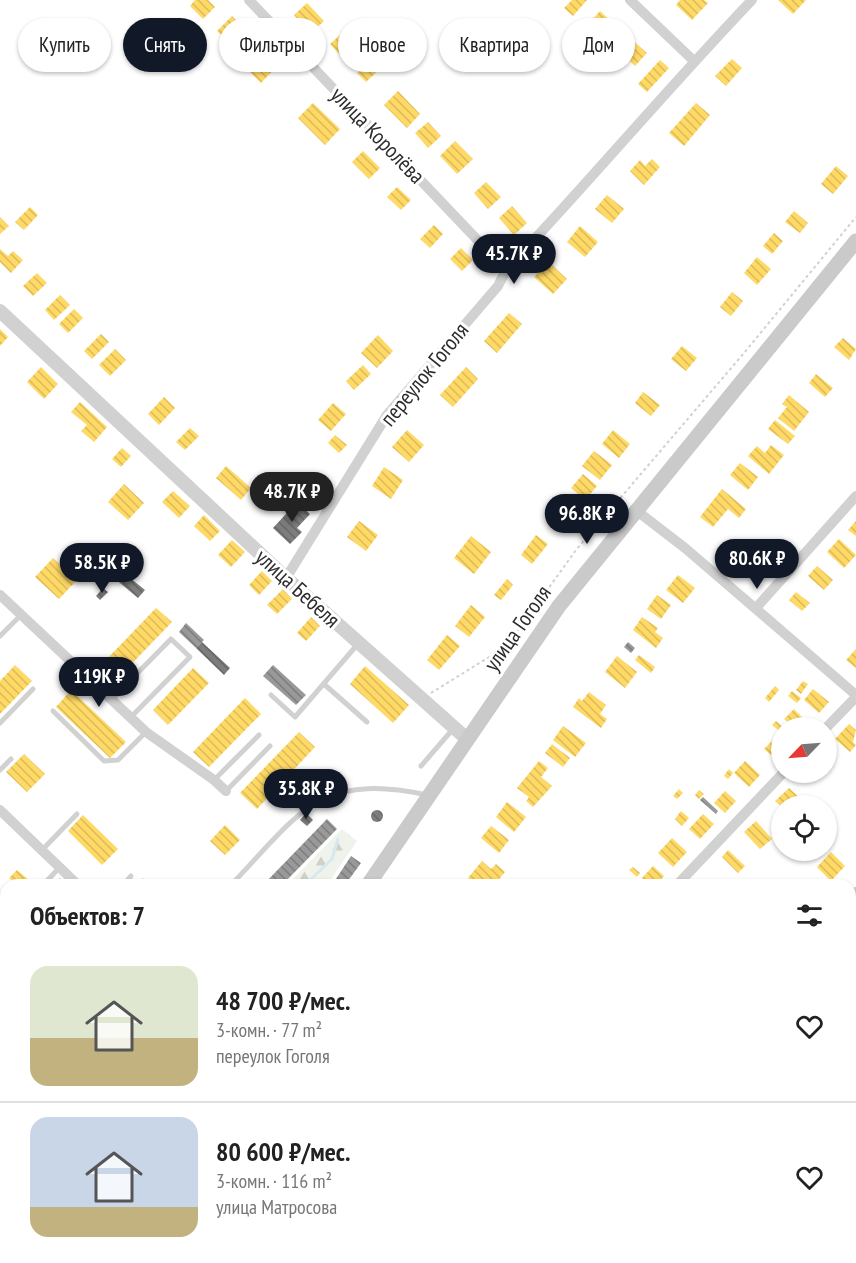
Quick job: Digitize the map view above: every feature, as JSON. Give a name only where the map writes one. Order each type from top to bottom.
[{"type":"main road","name":"улица Гоголя","points":[[372,879],[559,606],[856,242]]},
{"type":"street","name":"улица Королёва","points":[[249,0],[506,270]]},
{"type":"street","points":[[630,0],[694,61]]},
{"type":"street","name":"переулок Гоголя","points":[[286,578],[387,415],[498,286],[506,270],[591,181],[694,61],[752,0]]},
{"type":"street","name":"улица Бебеля","points":[[0,311],[286,578],[467,739]]},
{"type":"street","points":[[756,608],[856,496]]},
{"type":"street","points":[[636,511],[686,548],[856,696],[836,717]]},
{"type":"street","points":[[0,595],[146,732],[226,791]]},
{"type":"street","points":[[683,879],[774,783]]},
{"type":"street","points":[[0,810],[72,879]]},
{"type":"lane","points":[[0,636],[21,615]]},
{"type":"lane","points":[[111,700],[171,639],[190,657],[130,718]]},
{"type":"lane","points":[[271,695],[295,717],[325,685],[358,643]]},
{"type":"lane","points":[[325,685],[368,722]]},
{"type":"lane","points":[[0,723],[33,689]]},
{"type":"lane","points":[[53,711],[104,761],[118,760],[146,732]]},
{"type":"lane","points":[[422,766],[454,728]]},
{"type":"lane","points":[[214,780],[259,735]]},
{"type":"lane","points":[[226,791],[270,746]]},
{"type":"lane","points":[[0,770],[12,759]]},
{"type":"lane","points":[[237,879],[302,810],[325,796],[352,788],[396,788],[428,795]]},
{"type":"lane","points":[[42,850],[77,814]]},
{"type":"lane","points":[[49,879],[60,867]]},
{"type":"lane","points":[[128,879],[131,876]]},
{"type":"path","points":[[422,699],[507,646],[576,550],[744,353],[856,217]]},
{"type":"green space","points":[[342,829],[357,841],[331,879],[293,879]]},
{"type":"building: Жильё","points":[[195,0],[208,0],[215,7],[202,18],[190,6]]},
{"type":"building: Жильё","points":[[572,0],[587,0],[573,16],[564,8]]},
{"type":"building: Жильё","points":[[680,0],[704,0],[708,3],[692,20],[676,5]]},
{"type":"building: Жильё","points":[[778,0],[806,0],[793,14]]},
{"type":"building: Жильё","points":[[307,3],[321,18],[297,18],[294,15]]},
{"type":"building: Жильё","points":[[600,11],[608,18],[594,18]]},
{"type":"building: Жильё","points":[[338,37],[338,53],[330,44]]},
{"type":"building: Жильё","points":[[635,42],[647,53],[635,66]]},
{"type":"building: Жильё","points":[[732,59],[742,68],[726,86],[715,76]]},
{"type":"building: Жильё","points":[[660,60],[669,68],[647,92],[638,84]]},
{"type":"building: Жильё","points":[[250,72],[271,72],[261,83]]},
{"type":"building: Жильё","points":[[358,72],[377,72],[366,82]]},
{"type":"building: Жильё","points":[[398,91],[420,114],[407,128],[384,105]]},
{"type":"building: Жильё","points":[[313,103],[340,129],[325,145],[298,118]]},
{"type":"building: Жильё","points":[[696,103],[710,115],[684,146],[669,133]]},
{"type":"building: Жильё","points":[[428,122],[441,136],[428,148],[415,133]]},
{"type":"building: Жильё","points":[[455,141],[473,159],[457,174],[440,156]]},
{"type":"building: Жильё","points":[[363,151],[380,168],[369,179],[352,162]]},
{"type":"building: Жильё","points":[[652,159],[660,167],[644,185],[630,171],[640,160],[645,166]]},
{"type":"building: Жильё","points":[[836,166],[848,176],[833,194],[821,184]]},
{"type":"building: Жильё","points":[[486,182],[501,197],[488,209],[474,193]]},
{"type":"building: Жильё","points":[[397,187],[411,200],[401,210],[387,197]]},
{"type":"building: Жильё","points":[[607,195],[624,209],[612,223],[595,209]]},
{"type":"building: Жильё","points":[[512,206],[527,223],[514,235],[499,218]]},
{"type":"building: Жильё","points":[[30,207],[38,215],[24,230],[15,222]]},
{"type":"building: Жильё","points":[[794,211],[808,223],[800,233],[785,222]]},
{"type":"building: Жильё","points":[[0,217],[9,226],[0,234]]},
{"type":"building: Жильё","points":[[434,225],[443,234],[430,248],[420,239]]},
{"type":"building: Жильё","points":[[580,226],[598,242],[585,257],[567,242]]},
{"type":"building: Жильё","points":[[774,233],[783,241],[772,254],[763,246]]},
{"type":"building: Жильё","points":[[461,248],[473,260],[462,271],[450,259]]},
{"type":"building: Жильё","points":[[0,249],[8,256],[13,251],[23,260],[11,273],[0,262]]},
{"type":"building: Жильё","points":[[757,257],[771,269],[757,285],[744,273]]},
{"type":"building: Жильё","points":[[549,262],[567,279],[553,294],[534,277]]},
{"type":"building: Жильё","points":[[37,273],[47,283],[33,296],[23,286]]},
{"type":"building: Жильё","points":[[732,292],[743,301],[731,316],[720,307]]},
{"type":"building: Жильё","points":[[60,295],[70,305],[54,320],[45,310]]},
{"type":"building: Жильё","points":[[74,309],[83,318],[68,333],[59,324]]},
{"type":"building: Жильё","points":[[509,313],[522,324],[497,353],[484,341]]},
{"type":"building: Жильё","points":[[0,329],[8,337],[0,346]]},
{"type":"building: Жильё","points":[[101,334],[109,342],[92,359],[84,351]]},
{"type":"building: Жильё","points":[[378,335],[393,351],[377,368],[361,353]]},
{"type":"building: Жильё","points":[[843,338],[856,349],[849,360],[834,347]]},
{"type":"building: Жильё","points":[[682,346],[697,358],[686,371],[671,359]]},
{"type":"building: Жильё","points":[[115,349],[126,360],[110,376],[99,365]]},
{"type":"building: Жильё","points":[[363,365],[371,374],[354,390],[346,381]]},
{"type":"building: Жильё","points":[[41,367],[58,384],[44,399],[27,382]]},
{"type":"building: Жильё","points":[[466,367],[478,379],[453,407],[440,395]]},
{"type":"building: Жильё","points":[[816,374],[833,388],[825,397],[809,383]]},
{"type":"building: Жильё","points":[[643,392],[660,405],[651,416],[635,403]]},
{"type":"building: Жильё","points":[[789,395],[809,412],[794,431],[778,418],[787,407],[782,404]]},
{"type":"building: Жильё","points":[[164,397],[175,408],[159,425],[148,414]]},
{"type":"building: Жильё","points":[[80,402],[107,427],[94,442],[81,431],[87,425],[71,412]]},
{"type":"building: Жильё","points":[[333,403],[346,414],[331,431],[318,420]]},
{"type":"building: Жильё","points":[[775,420],[795,436],[788,444],[768,429]]},
{"type":"building: Жильё","points":[[190,428],[199,436],[185,450],[176,442]]},
{"type":"building: Жильё","points":[[407,430],[424,445],[409,462],[392,447]]},
{"type":"building: Жильё","points":[[613,430],[630,444],[619,458],[602,444]]},
{"type":"building: Жильё","points":[[335,435],[347,445],[339,453],[328,443]]},
{"type":"building: Жильё","points":[[771,445],[784,455],[769,474],[748,456],[757,446],[765,453]]},
{"type":"building: Жильё","points":[[122,448],[131,456],[121,467],[112,459]]},
{"type":"building: Жильё","points":[[594,451],[612,465],[600,480],[582,466]]},
{"type":"building: Жильё","points":[[740,463],[758,477],[748,490],[730,475]]},
{"type":"building: Жильё","points":[[226,466],[251,488],[241,500],[216,478]]},
{"type":"building: Жильё","points":[[384,467],[403,480],[391,499],[372,486]]},
{"type":"building: Жильё","points":[[583,474],[597,486],[585,500],[571,488]]},
{"type":"building: Жильё","points":[[124,484],[144,503],[128,520],[108,502]]},
{"type":"building: Жильё","points":[[722,489],[746,509],[739,518],[728,509],[713,527],[700,517]]},
{"type":"building: Жильё","points":[[173,491],[190,506],[179,518],[162,502]]},
{"type":"building: Жильё","points":[[562,509],[571,517],[559,532],[550,524]]},
{"type":"building: Жильё","points":[[204,515],[220,531],[210,541],[194,526]]},
{"type":"building: Жильё","points":[[359,521],[378,535],[366,551],[347,537]]},
{"type":"building: Жильё","points":[[856,521],[856,536],[848,530]]},
{"type":"building: Жильё","points":[[536,535],[548,544],[532,564],[521,555]]},
{"type":"building: Жильё","points":[[471,536],[491,552],[474,574],[454,558]]},
{"type":"building: Жильё","points":[[839,539],[856,555],[844,568],[827,552]]},
{"type":"building: Жильё","points":[[232,540],[245,552],[231,567],[218,555]]},
{"type":"building: Жильё","points":[[53,558],[77,580],[59,599],[35,577]]},
{"type":"building: Жильё","points":[[817,566],[833,580],[824,590],[808,576]]},
{"type":"building: Жильё","points":[[262,571],[272,581],[259,595],[249,585]]},
{"type":"building: Жильё","points":[[678,575],[695,588],[683,603],[666,590]]},
{"type":"building: Жильё","points":[[507,579],[513,585],[501,600],[494,595]]},
{"type":"building: Жильё","points":[[283,589],[292,599],[277,614],[267,605]]},
{"type":"building: Жильё","points":[[796,592],[810,603],[802,611],[789,600]]},
{"type":"building: Жильё","points":[[657,595],[671,605],[661,619],[647,609]]},
{"type":"building: Жильё","points":[[471,605],[485,617],[469,637],[455,626]]},
{"type":"building: Жильё","points":[[156,608],[172,622],[118,678],[103,663]]},
{"type":"building: Жильё","points":[[311,617],[320,626],[306,641],[297,633]]},
{"type":"building: Жильё","points":[[642,617],[658,628],[655,632],[663,638],[656,648],[633,630]]},
{"type":"building: Жильё","points":[[447,635],[460,646],[439,670],[427,660]]},
{"type":"building: Жильё","points":[[856,649],[856,668],[846,660]]},
{"type":"building: Жильё","points":[[639,655],[655,667],[651,673],[635,660]]},
{"type":"building: Жильё","points":[[617,656],[637,672],[625,688],[605,672]]},
{"type":"building: Жильё","points":[[15,665],[32,681],[0,714],[0,681]]},
{"type":"building: Жильё","points":[[365,666],[409,705],[393,723],[350,684]]},
{"type":"building: Жильё","points":[[193,668],[209,683],[168,725],[153,710]]},
{"type":"building: Жильё","points":[[803,681],[808,684],[801,694],[796,690]]},
{"type":"building: Жильё","points":[[775,686],[779,690],[769,702],[765,698]]},
{"type":"building: Жильё","points":[[813,689],[829,702],[819,713],[804,700]]},
{"type":"building: Жильё","points":[[71,690],[126,742],[110,758],[56,707]]},
{"type":"building: Жильё","points":[[792,691],[801,698],[797,703],[788,696]]},
{"type":"building: Жильё","points":[[589,692],[606,705],[600,714],[607,719],[601,728],[573,707],[579,698],[582,701]]},
{"type":"building: Жильё","points":[[245,698],[261,714],[209,767],[193,752]]},
{"type":"building: Жильё","points":[[794,709],[802,717],[786,717]]},
{"type":"building: Жильё","points":[[849,724],[856,730],[853,742],[856,745],[850,752],[837,741],[837,737]]},
{"type":"building: Жильё","points":[[563,726],[586,743],[575,757],[553,740]]},
{"type":"building: Жильё","points":[[299,732],[315,747],[257,809],[240,793]]},
{"type":"building: Жильё","points":[[771,742],[771,755],[764,749]]},
{"type":"building: Жильё","points":[[552,744],[570,758],[563,767],[545,753]]},
{"type":"building: Жильё","points":[[24,754],[45,774],[27,792],[6,772]]},
{"type":"building: Жильё","points":[[539,761],[548,768],[541,777],[552,786],[533,807],[526,801],[529,797],[517,788]]},
{"type":"building: Жильё","points":[[745,761],[760,775],[749,787],[734,773]]},
{"type":"building: Жильё","points":[[729,769],[733,773],[728,779],[724,776]]},
{"type":"building: Жильё","points":[[789,788],[797,795],[781,795]]},
{"type":"building: Жильё","points":[[679,789],[683,793],[677,799],[673,796]]},
{"type":"building: Жильё","points":[[699,790],[704,794],[699,799],[695,795]]},
{"type":"building: Жильё","points":[[725,791],[736,801],[725,813],[714,803]]},
{"type":"building: Жильё","points":[[507,802],[526,817],[514,832],[496,817]]},
{"type":"building: Жильё","points":[[681,811],[689,818],[682,826],[675,819]]},
{"type":"building: Жильё","points":[[703,814],[714,824],[700,839],[689,829]]},
{"type":"building: Жильё","points":[[83,815],[118,849],[102,865],[68,831]]},
{"type":"building: Жильё","points":[[756,821],[771,840],[760,849],[744,832]]},
{"type":"building: Жильё","points":[[225,825],[240,840],[225,855],[210,841]]},
{"type":"building: Жильё","points":[[491,826],[509,840],[499,853],[481,838]]},
{"type":"building: Жильё","points":[[672,838],[687,852],[673,867],[658,853]]},
{"type":"building: Жильё","points":[[728,850],[745,866],[738,873],[722,857]]},
{"type":"building: Жильё","points":[[837,858],[845,866],[833,879],[829,879],[817,867],[823,861],[837,861]]},
{"type":"building: Жильё","points":[[482,861],[491,869],[496,864],[505,872],[499,879],[468,878]]},
{"type":"building: Жильё","points":[[653,866],[664,876],[661,879],[642,878]]},
{"type":"building: Жильё","points":[[633,867],[640,873],[637,877],[629,870]]},
{"type":"building: Жильё","points":[[17,870],[28,879],[10,879]]},
{"type":"building: Промзона","points":[[186,623],[204,640],[196,648],[179,632]]},
{"type":"building: Промзона","points":[[628,642],[635,648],[631,653],[624,647]]},
{"type":"building: Промзона","points":[[273,665],[306,695],[296,705],[263,676]]},
{"type":"building: Промзона","points":[[703,797],[718,811],[716,814],[700,800]]},
{"type":"building: Промзона","points":[[327,819],[337,829],[288,879],[269,879]]},
{"type":"building: Промзона","points":[[351,856],[361,863],[349,879],[336,879]]},
{"type":"building: Прочее","points":[[297,502],[310,514],[297,528],[302,532],[290,544],[273,528]]},
{"type":"building: Прочее","points":[[114,565],[145,590],[138,598],[108,573]]},
{"type":"building: Прочее","points":[[103,588],[108,592],[100,600],[96,596]]},
{"type":"building: Прочее","points":[[202,642],[230,668],[224,675],[196,648]]},
{"type":"building: Прочее","points":[[379,810],[382,811],[382,821],[375,822],[372,821],[371,814],[372,811]]},
{"type":"building: Прочее","points":[[306,813],[313,820],[307,826],[300,820]]},
{"type":"waterway","points":[[311,879],[332,859],[338,839]]}]
